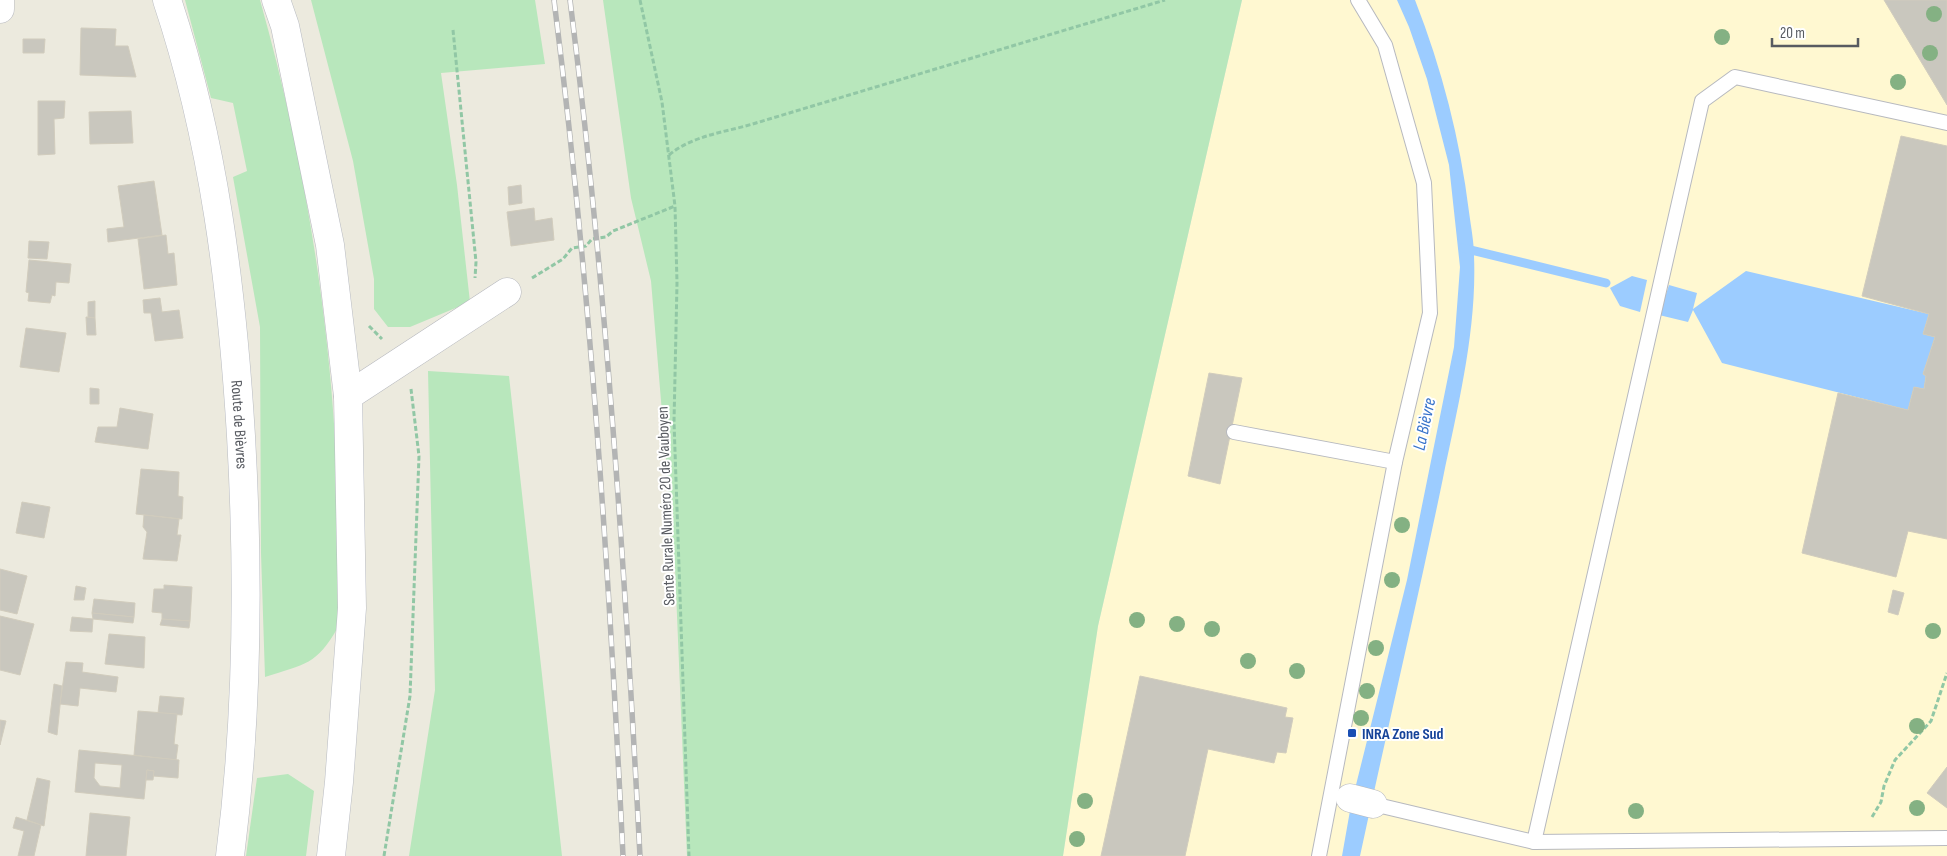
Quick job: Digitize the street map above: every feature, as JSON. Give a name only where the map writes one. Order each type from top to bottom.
[{"type":"street","points":[[0,0],[0,9]]},
{"type":"street","name":"Route de Bièvres","points":[[167,0],[205,141],[214,187],[224,243],[237,370],[246,522],[246,662],[236,804],[230,856]]},
{"type":"street","points":[[276,0],[285,26],[330,245],[348,396],[352,608],[339,782],[331,856]]},
{"type":"street","points":[[348,396],[507,292]]},
{"type":"lane","points":[[1319,856],[1352,799],[1396,462],[1430,314],[1424,183],[1385,45],[1358,0]]},
{"type":"lane","points":[[1534,842],[1702,101],[1735,77],[1947,123]]},
{"type":"lane","points":[[1234,432],[1396,462]]},
{"type":"lane","points":[[1352,799],[1534,842],[1947,838]]},
{"type":"path","name":"Sente Rurale Numéro 20 de Vauboyen","points":[[640,0],[662,102],[675,206],[677,283],[674,422],[689,856]]},
{"type":"path","points":[[669,156],[677,148],[705,136],[737,129],[1165,0]]},
{"type":"path","points":[[453,30],[476,262],[474,314]]},
{"type":"path","points":[[507,292],[563,259],[572,248],[586,246],[592,239],[606,237],[613,231],[675,206]]},
{"type":"path","points":[[384,856],[410,696],[419,456],[408,357]]},
{"type":"path","points":[[1860,839],[1881,802],[1886,779],[1895,760],[1932,721],[1947,672]]},
{"type":"shaded area","points":[[1242,0],[1947,0],[1947,856],[1063,856],[1098,626]]},
{"type":"green space","points":[[185,0],[260,0],[299,162],[318,272],[325,328],[335,438],[338,627],[323,649],[309,661],[265,677],[261,553],[260,327],[233,177],[247,171],[233,103],[211,98]]},
{"type":"green space","points":[[311,0],[535,0],[545,64],[441,73],[457,185],[470,302],[410,327],[388,327],[374,309],[374,279],[353,161]]},
{"type":"green space","points":[[603,0],[1242,0],[1098,626],[1063,856],[687,856],[675,568],[651,281],[631,198]]},
{"type":"green space","points":[[428,371],[509,376],[562,856],[409,856],[435,690]]},
{"type":"green space","points":[[288,774],[314,791],[306,856],[246,856],[257,778]]},
{"type":"water","points":[[1397,0],[1415,0],[1434,52],[1449,105],[1461,158],[1473,240],[1473,312],[1455,423],[1360,856],[1342,856],[1351,805],[1407,580],[1454,347],[1460,267],[1449,165],[1427,79],[1409,27]]},
{"type":"water","points":[[1746,271],[1929,314],[1923,334],[1935,337],[1923,374],[1926,376],[1924,389],[1914,387],[1908,410],[1722,363],[1693,310],[1688,322],[1659,315],[1669,285],[1697,293],[1693,309]]},
{"type":"water","points":[[1632,276],[1647,280],[1640,312],[1620,306],[1610,288]]},
{"type":"building","points":[[1884,0],[1947,0],[1947,105]]},
{"type":"building","points":[[81,28],[116,29],[115,46],[128,46],[136,77],[80,75]]},
{"type":"building","points":[[23,39],[45,39],[44,53],[23,53]]},
{"type":"building","points":[[38,101],[65,101],[64,118],[54,119],[55,154],[38,155]]},
{"type":"building","points":[[131,111],[133,143],[90,144],[89,112]]},
{"type":"building","points":[[1901,136],[1947,146],[1947,539],[1908,531],[1896,577],[1802,553],[1838,393],[1908,410],[1914,387],[1924,389],[1926,376],[1923,374],[1935,337],[1923,334],[1929,314],[1862,296]]},
{"type":"building","points":[[154,181],[162,235],[108,242],[107,229],[124,227],[118,186]]},
{"type":"building","points":[[521,185],[522,203],[509,205],[508,187]]},
{"type":"building","points":[[534,208],[535,221],[552,218],[554,240],[511,246],[507,212]]},
{"type":"building","points":[[166,235],[168,254],[174,253],[177,285],[144,289],[138,239]]},
{"type":"building","points":[[29,241],[49,242],[47,259],[28,258]]},
{"type":"building","points":[[29,260],[71,264],[69,283],[56,282],[55,296],[52,295],[50,303],[28,301],[29,293],[26,292]]},
{"type":"building","points":[[160,298],[162,312],[179,310],[183,338],[155,341],[151,313],[144,313],[143,300]]},
{"type":"building","points":[[95,301],[95,318],[88,317],[88,302]]},
{"type":"building","points":[[86,317],[95,318],[96,335],[87,335]]},
{"type":"building","points":[[26,328],[66,333],[59,372],[20,367]]},
{"type":"building","points":[[1209,373],[1242,378],[1220,484],[1188,476]]},
{"type":"building","points":[[90,388],[99,389],[99,404],[90,404]]},
{"type":"building","points":[[120,408],[153,414],[148,449],[95,442],[98,427],[117,427]]},
{"type":"building","points":[[141,469],[179,472],[178,496],[183,497],[182,519],[136,514]]},
{"type":"building","points":[[22,502],[50,507],[44,538],[16,533]]},
{"type":"building","points":[[144,515],[179,519],[177,535],[181,535],[177,561],[143,559],[147,532],[143,527]]},
{"type":"building","points":[[0,569],[27,576],[17,614],[0,610]]},
{"type":"building","points":[[164,585],[192,587],[190,621],[162,619],[162,613],[152,612],[154,589],[164,589]]},
{"type":"building","points":[[76,586],[86,588],[84,600],[74,600]]},
{"type":"building","points":[[1893,590],[1904,593],[1898,615],[1888,612]]},
{"type":"building","points":[[94,599],[135,603],[134,617],[92,613]]},
{"type":"building","points":[[92,613],[134,617],[133,623],[93,619]]},
{"type":"building","points":[[0,616],[34,624],[20,675],[0,670]]},
{"type":"building","points":[[72,617],[93,619],[92,632],[70,631]]},
{"type":"building","points":[[162,619],[190,621],[189,628],[160,625]]},
{"type":"building","points":[[109,634],[145,637],[144,668],[105,664]]},
{"type":"building","points":[[66,662],[83,663],[82,672],[118,677],[116,692],[80,688],[78,706],[60,704]]},
{"type":"building","points":[[1140,676],[1287,708],[1285,717],[1293,718],[1286,753],[1277,752],[1274,763],[1208,749],[1185,856],[1101,856]]},
{"type":"building","points":[[54,684],[62,686],[57,735],[48,732]]},
{"type":"building","points":[[160,696],[184,698],[182,715],[158,713]]},
{"type":"building","points":[[138,711],[177,714],[174,744],[178,745],[176,760],[134,755]]},
{"type":"building","points":[[0,720],[6,721],[0,745]]},
{"type":"building","points":[[79,750],[179,760],[178,778],[153,776],[154,771],[147,770],[144,799],[75,792]],"holes":[[[95,763],[122,765],[120,788],[100,786],[94,778]]]},
{"type":"building","points":[[1947,767],[1947,808],[1927,793]]},
{"type":"building","points":[[147,770],[154,771],[153,780],[146,780]]},
{"type":"building","points":[[37,778],[50,781],[44,826],[27,820]]},
{"type":"building","points":[[90,813],[130,817],[126,856],[86,856]]},
{"type":"building","points":[[16,817],[41,825],[34,856],[18,856],[24,831],[13,828]]},
{"type":"waterway","points":[[1463,248],[1606,283]]},
{"type":"railway","points":[[554,0],[578,213],[597,427],[605,534],[623,856]]},
{"type":"railway","points":[[570,0],[594,213],[613,427],[640,856]]},
{"type":"place","name":"INRA Zone Sud","points":[[1352,733]]},
{"type":"water label","name":"La Bièvre","points":[[1424,424]]}]
